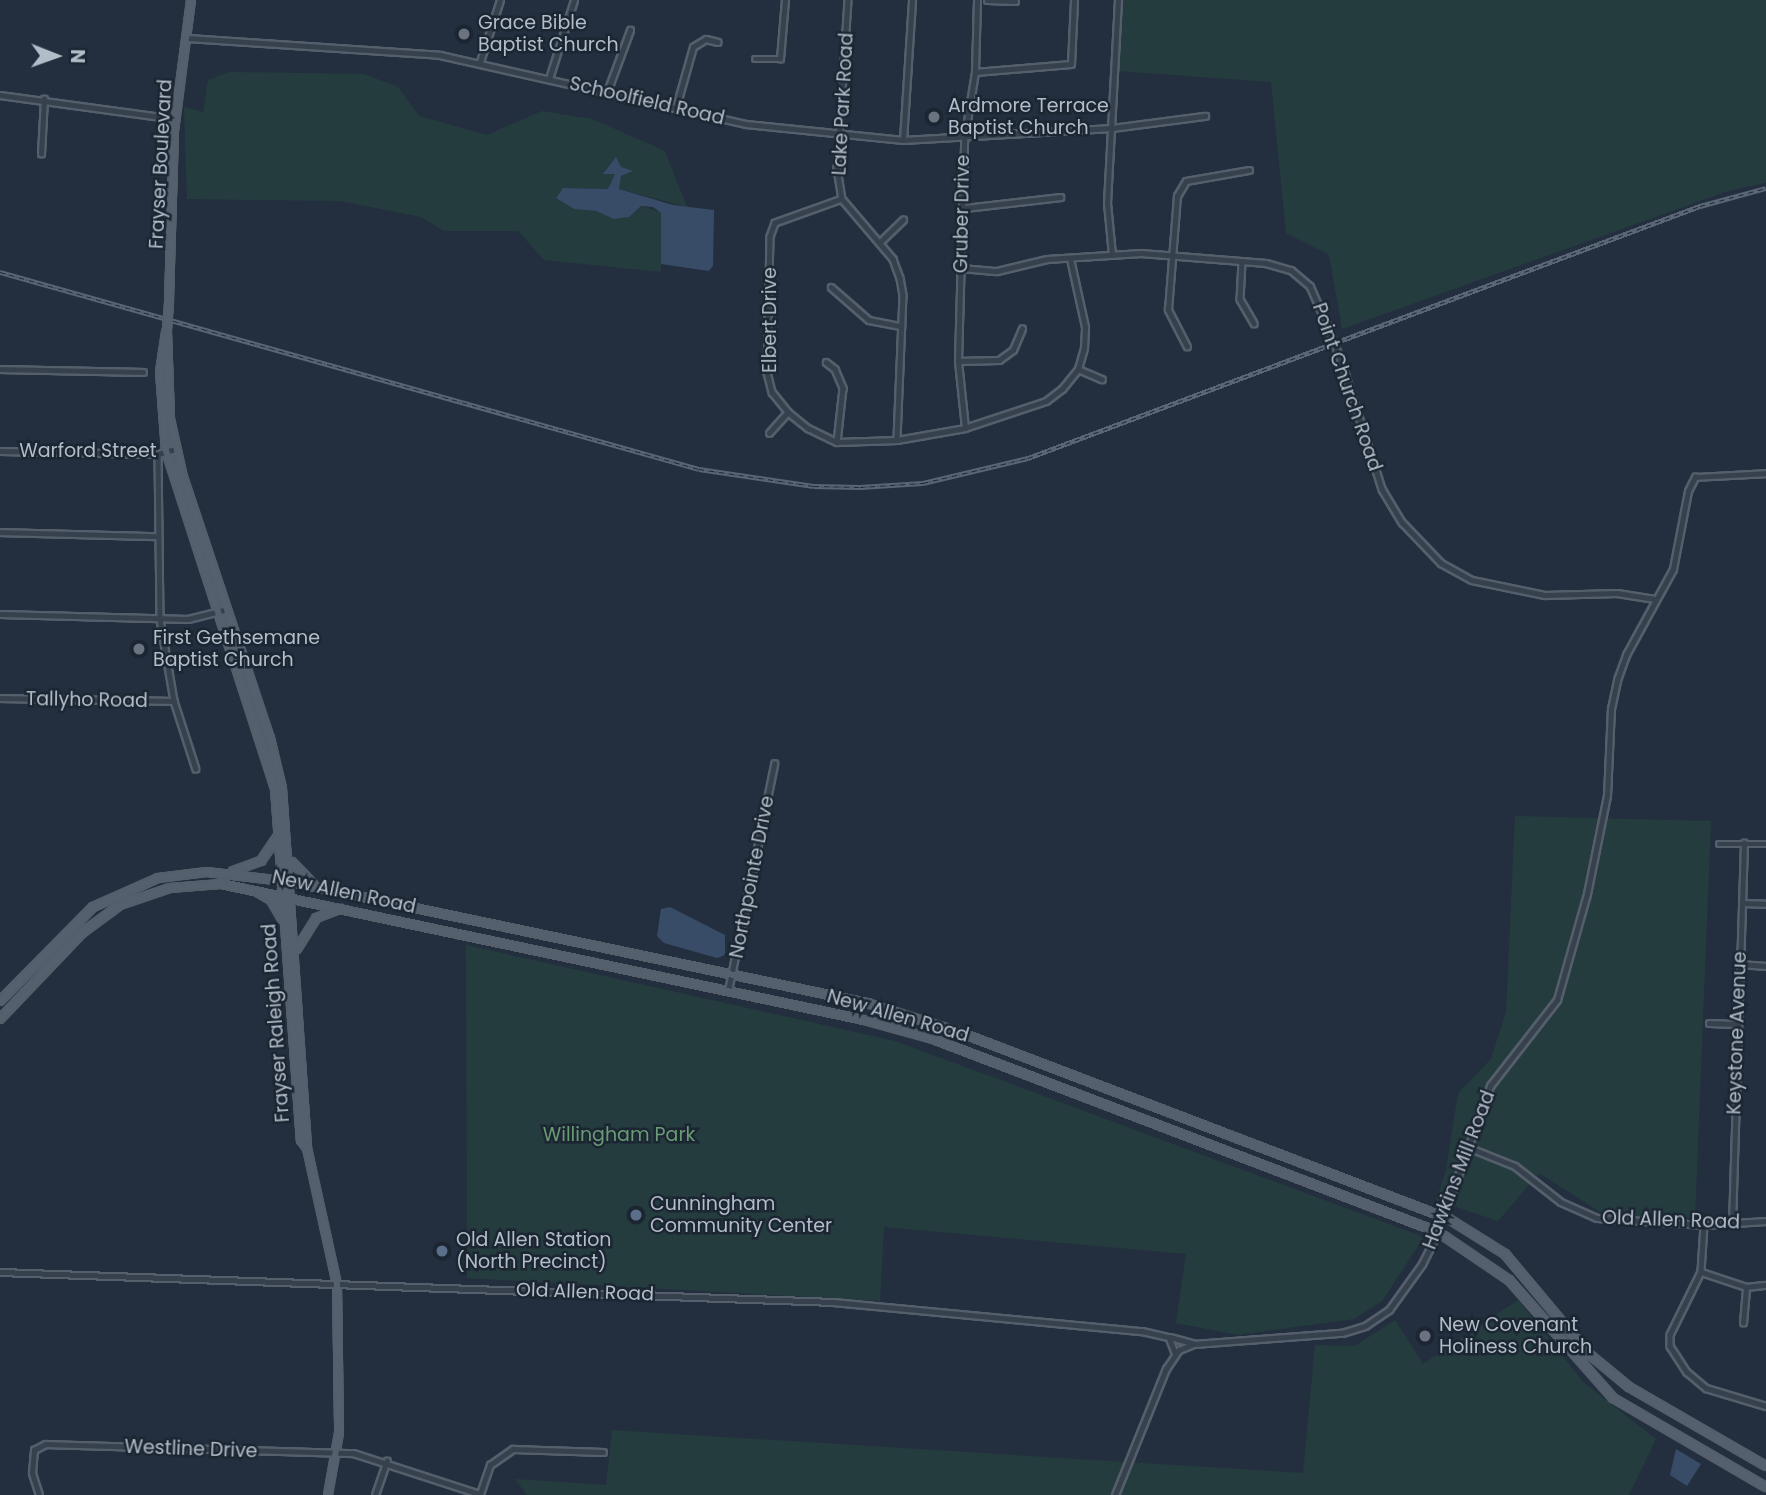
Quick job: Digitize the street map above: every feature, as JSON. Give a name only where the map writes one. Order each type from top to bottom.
[{"type":"main road","name":"Frayser Boulevard","points":[[167,331],[176,119],[191,0]]},
{"type":"main road","points":[[167,331],[176,449]]},
{"type":"main road","points":[[166,451],[160,372],[167,331]]},
{"type":"main road","name":"Frayser Raleigh Road","points":[[176,449],[225,610],[278,765],[290,857],[307,1147],[337,1284],[337,1455],[328,1495]]},
{"type":"main road","name":"Frayser Raleigh Road","points":[[166,451],[269,768],[280,832],[284,923],[301,1140],[307,1147]]},
{"type":"main road","points":[[226,872],[261,861],[280,832]]},
{"type":"main road","points":[[290,857],[297,871],[317,887]]},
{"type":"main road","name":"New Allen Road","points":[[0,1001],[93,907],[158,878],[226,872],[291,881],[867,1003],[960,1032],[1444,1217],[1505,1254],[1589,1354],[1629,1387],[1766,1466]]},
{"type":"main road","name":"New Allen Road","points":[[0,1019],[82,933],[120,905],[187,885],[245,888],[283,894],[728,991],[933,1039],[1438,1232],[1509,1280],[1613,1398],[1766,1487]]},
{"type":"main road","points":[[245,888],[271,900],[284,923]]},
{"type":"main road","points":[[295,954],[308,925],[343,909]]},
{"type":"main road","points":[[1202,1141],[1221,1145],[1230,1135]]},
{"type":"street","points":[[480,63],[500,0]]},
{"type":"street","points":[[549,79],[574,0]]},
{"type":"street","points":[[755,59],[780,59],[785,0]]},
{"type":"street","name":"Lake Park Road","points":[[848,0],[837,169],[842,199],[880,242],[900,278],[897,440]]},
{"type":"street","points":[[903,140],[912,0]]},
{"type":"street","name":"Gruber Drive","points":[[965,428],[958,361],[965,208],[964,140],[975,72],[977,0]]},
{"type":"street","points":[[988,0],[1015,1]]},
{"type":"street","points":[[975,72],[1071,64],[1074,0]]},
{"type":"street","points":[[1112,255],[1107,203],[1118,0]]},
{"type":"street","points":[[607,92],[630,30]]},
{"type":"street","name":"Schoolfield Road","points":[[185,38],[439,55],[746,124],[903,140],[964,140],[1112,128],[1205,116]]},
{"type":"street","points":[[676,107],[693,47],[706,39],[718,42]]},
{"type":"street","points":[[0,95],[176,119]]},
{"type":"street","points":[[41,154],[44,99]]},
{"type":"street","points":[[1188,347],[1168,310],[1177,196],[1186,181],[1249,170]]},
{"type":"street","points":[[965,208],[1060,197]]},
{"type":"street","name":"Elbert Drive","points":[[788,412],[772,392],[767,372],[770,237],[775,223],[842,199]]},
{"type":"street","points":[[880,242],[904,220]]},
{"type":"street","name":"Point Church Road","points":[[961,268],[997,271],[1112,255],[1171,256],[1280,266],[1300,276],[1318,298],[1382,489],[1402,523],[1441,564],[1472,580],[1545,595],[1617,593],[1655,599]]},
{"type":"street","points":[[769,433],[788,412],[808,428],[837,442],[897,440],[965,428],[1046,401],[1078,369],[1085,327],[1070,259]]},
{"type":"street","points":[[1242,262],[1240,299],[1254,323]]},
{"type":"street","points":[[831,287],[869,320],[901,326]]},
{"type":"street","points":[[958,361],[999,360],[1013,350],[1023,329]]},
{"type":"street","points":[[826,362],[835,369],[843,388],[837,442]]},
{"type":"street","points":[[0,369],[144,372]]},
{"type":"street","points":[[1078,369],[1102,379]]},
{"type":"street","name":"Warford Street","points":[[0,451],[158,454],[176,449]]},
{"type":"street","points":[[158,454],[156,536],[160,620],[174,701],[196,769]]},
{"type":"street","name":"Hawkins Mill Road","points":[[1175,1354],[1194,1344],[1342,1333],[1365,1326],[1389,1310],[1438,1232],[1490,1086],[1557,1000],[1587,894],[1607,796],[1617,680],[1655,599],[1674,569],[1695,477],[1766,472]]},
{"type":"street","points":[[0,532],[156,536]]},
{"type":"street","points":[[0,614],[160,620],[225,610]]},
{"type":"street","name":"Tallyho Road","points":[[0,698],[174,701]]},
{"type":"street","name":"Northpointe Drive","points":[[728,991],[734,974],[774,764]]},
{"type":"street","name":"Keystone Avenue","points":[[1732,1224],[1735,1024],[1744,843]]},
{"type":"street","points":[[1718,844],[1766,844]]},
{"type":"street","points":[[1742,903],[1766,904]]},
{"type":"street","points":[[1739,964],[1766,966]]},
{"type":"street","points":[[1709,1023],[1735,1024]]},
{"type":"street","name":"Old Allen Road","points":[[1470,1148],[1515,1166],[1561,1202],[1597,1218],[1704,1224],[1766,1221]]},
{"type":"street","points":[[1704,1224],[1701,1272],[1675,1323],[1670,1346],[1687,1373],[1706,1388],[1766,1406]]},
{"type":"street","name":"Old Allen Road","points":[[0,1272],[833,1301],[1169,1337],[1194,1344]]},
{"type":"street","points":[[1701,1272],[1746,1287],[1766,1285]]},
{"type":"street","points":[[1743,1323],[1746,1287]]},
{"type":"street","points":[[1115,1495],[1175,1354],[1169,1337]]},
{"type":"street","name":"Westline Drive","points":[[39,1495],[32,1472],[34,1450],[46,1444],[337,1455],[353,1453],[387,1461],[480,1494]]},
{"type":"street","points":[[480,1494],[490,1465],[513,1449],[603,1452]]},
{"type":"street","points":[[375,1495],[387,1461]]},
{"type":"green space","points":[[1122,0],[1766,0],[1766,183],[1728,191],[1342,329],[1329,255],[1286,233],[1271,82],[1117,71]]},
{"type":"green space","points":[[229,72],[364,74],[398,87],[419,116],[487,135],[542,111],[592,119],[665,151],[687,207],[619,189],[621,176],[632,171],[604,174],[615,174],[608,189],[563,188],[556,198],[574,209],[596,211],[614,219],[629,217],[641,206],[661,212],[661,272],[544,260],[518,231],[444,231],[421,217],[340,201],[187,199],[184,107],[203,112],[208,80]]},
{"type":"green space","points":[[1515,816],[1711,821],[1695,1218],[1605,1215],[1539,1173],[1498,1221],[1436,1200],[1446,1171],[1458,1093],[1491,1059],[1506,1012]]},
{"type":"green space","name":"Willingham Park","points":[[466,945],[895,1041],[1424,1237],[1382,1301],[1354,1319],[1238,1335],[1176,1323],[1186,1254],[884,1227],[880,1301],[467,1278]]},
{"type":"green space","points":[[1518,1300],[1584,1383],[1656,1439],[1629,1495],[527,1495],[515,1479],[606,1485],[612,1430],[1303,1473],[1315,1345],[1355,1346],[1395,1320],[1423,1364]]},
{"type":"water","points":[[616,157],[621,167],[633,171],[621,176],[619,189],[673,205],[714,210],[713,266],[709,271],[661,264],[661,213],[653,207],[641,206],[629,217],[614,219],[596,211],[574,209],[556,198],[563,188],[608,189],[615,174],[603,174]]},
{"type":"water","points":[[670,907],[725,935],[725,955],[717,958],[664,943],[657,936],[661,909]]},
{"type":"water","points":[[1676,1449],[1701,1464],[1687,1486],[1670,1475]]},
{"type":"railway","points":[[0,272],[699,469],[814,486],[860,487],[923,483],[1028,458],[1700,206],[1766,188]]},
{"type":"place","name":"Grace Bible Baptist Church","points":[[464,34]]},
{"type":"place","name":"Ardmore Terrace Baptist Church","points":[[934,117]]},
{"type":"place","name":"First Gethsemane Baptist Church","points":[[139,649]]},
{"type":"place","name":"Cunningham Community Center","points":[[636,1215]]},
{"type":"place","name":"Old Allen Station (North Precinct)","points":[[442,1251]]},
{"type":"place","name":"New Covenant Holiness Church","points":[[1425,1336]]}]
